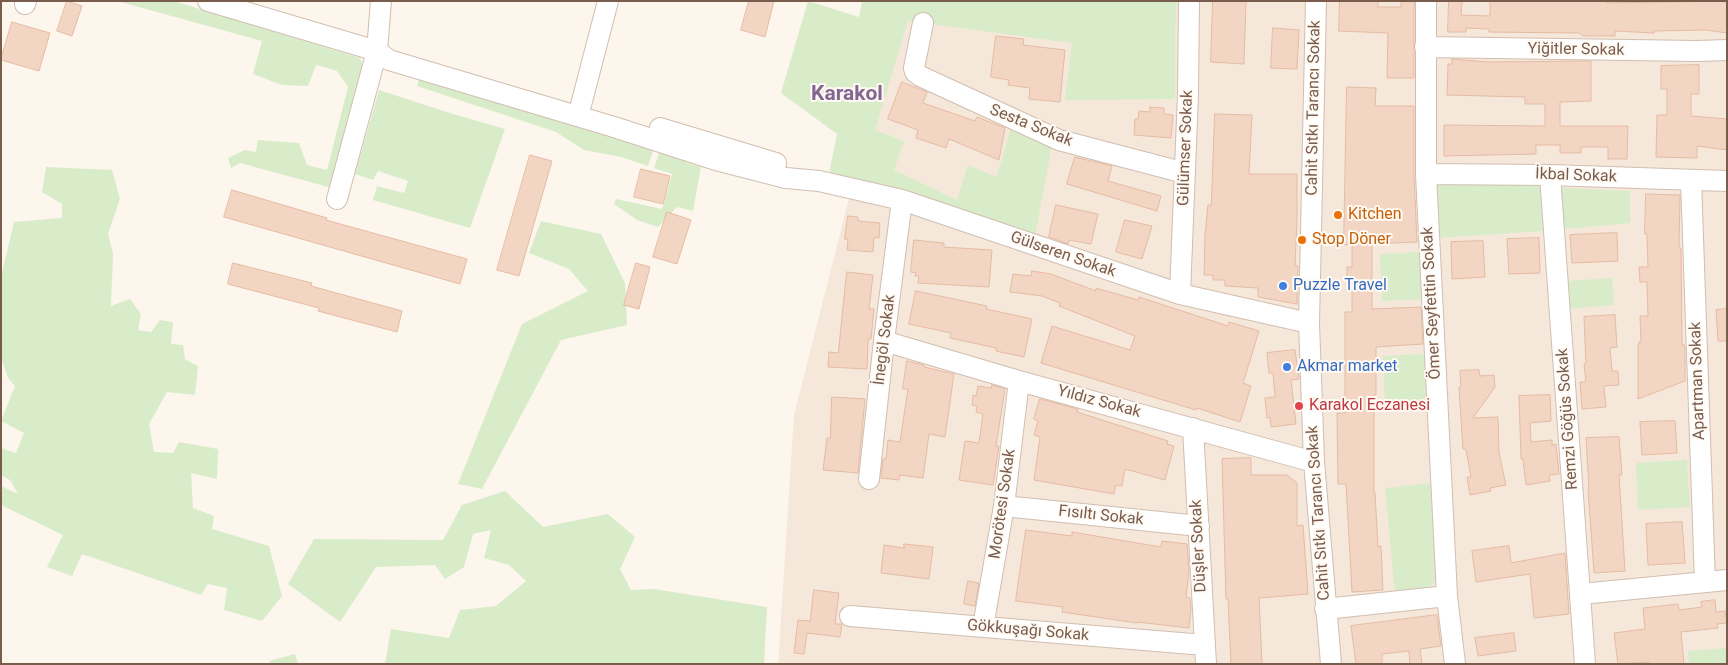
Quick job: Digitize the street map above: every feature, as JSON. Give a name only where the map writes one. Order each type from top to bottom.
[{"type":"street","points":[[208,1],[377,51],[389,60],[614,127],[716,160],[786,178],[819,180]]},
{"type":"street","points":[[337,199],[377,51],[381,1]]},
{"type":"street","points":[[581,105],[608,1]]},
{"type":"street","name":"Gülümser Sokak","points":[[1180,294],[1188,94],[1189,1]]},
{"type":"street","name":"Cahit Sıtkı Tarancı Sokak","points":[[1316,1],[1309,323],[1314,462],[1331,664]]},
{"type":"street","name":"Ömer Seyfettin Sokak","points":[[1426,1],[1426,174],[1447,596],[1455,664]]},
{"type":"street","name":"Sesta Sokak","points":[[923,23],[914,68],[915,72],[920,76],[1059,140],[1185,173]]},
{"type":"street","name":"Yiğitler Sokak","points":[[1425,47],[1697,52],[1727,50]]},
{"type":"street","points":[[377,51],[391,48],[756,156],[819,180]]},
{"type":"street","name":"İkbal Sokak","points":[[1426,174],[1550,175],[1727,181]]},
{"type":"street","name":"Remzi Göğüs Sokak","points":[[1550,175],[1585,664]]},
{"type":"street","name":"Gülseren Sokak","points":[[819,180],[902,200],[1180,294],[1309,323]]},
{"type":"street","name":"Apartman Sokak","points":[[1691,180],[1705,582]]},
{"type":"street","name":"İnegöl Sokak","points":[[869,479],[902,200]]},
{"type":"street","name":"Yıldız Sokak","points":[[884,341],[1314,462]]},
{"type":"street","name":"Morötesi Sokak","points":[[983,627],[1004,506],[1019,380]]},
{"type":"street","name":"Düşler Sokak","points":[[1193,428],[1205,655]]},
{"type":"street","name":"Fısıltı Sokak","points":[[1004,506],[1198,526]]},
{"type":"street","points":[[1580,594],[1727,580]]},
{"type":"street","points":[[1325,609],[1447,596]]},
{"type":"street","name":"Gökkuşağı Sokak","points":[[850,616],[983,627],[1205,655]]},
{"type":"shaded area","points":[[884,1],[1727,1],[1727,664],[778,664],[794,415],[862,147]]},
{"type":"green space","points":[[117,1],[174,1],[360,58],[367,74],[332,188],[240,163],[231,168],[228,158],[245,150],[256,152],[258,140],[299,143],[307,165],[327,170],[348,87],[337,71],[316,65],[308,86],[282,85],[253,74],[262,41]]},
{"type":"green space","points":[[808,1],[859,17],[862,1],[1177,1],[1175,99],[1065,100],[1072,43],[908,21],[875,130],[904,141],[894,170],[957,200],[968,165],[997,177],[1011,127],[1052,144],[1035,237],[829,174],[837,134],[781,93]]},
{"type":"green space","points":[[420,76],[654,148],[648,166],[621,157],[584,150],[556,132],[417,86]]},
{"type":"green space","points":[[379,90],[505,129],[470,228],[373,200],[377,186],[404,193],[408,181],[378,171],[373,180],[355,174]]},
{"type":"green space","points":[[660,150],[688,157],[685,162],[701,167],[693,211],[677,207],[658,227],[637,220],[614,204],[616,199],[662,209],[672,174],[654,168]]},
{"type":"green space","points":[[46,167],[112,170],[120,199],[108,234],[113,254],[111,306],[130,299],[141,314],[138,330],[151,332],[160,320],[173,322],[171,344],[183,345],[185,359],[198,366],[195,395],[167,392],[149,424],[154,452],[173,453],[179,442],[218,449],[217,479],[191,473],[193,508],[214,516],[212,529],[269,546],[282,596],[262,621],[224,610],[227,588],[208,584],[201,595],[82,554],[72,576],[47,567],[63,535],[1,505],[1,486],[18,494],[10,480],[1,475],[1,448],[16,453],[24,433],[1,421],[15,386],[8,378],[1,357],[1,277],[14,222],[62,218],[62,204],[42,192]]},
{"type":"green space","points":[[1539,181],[1544,231],[1436,238],[1433,183]]},
{"type":"green space","points":[[1561,188],[1630,191],[1630,223],[1565,229]]},
{"type":"green space","points":[[541,221],[601,234],[625,283],[627,325],[561,340],[482,489],[458,484],[522,324],[588,291],[569,269],[529,253]]},
{"type":"green space","points":[[1422,252],[1425,299],[1382,301],[1380,254]]},
{"type":"green space","points":[[1612,278],[1614,305],[1568,309],[1566,281]]},
{"type":"green space","points":[[1424,354],[1426,408],[1385,410],[1383,356]]},
{"type":"green space","points":[[1687,460],[1690,507],[1638,510],[1636,463]]},
{"type":"green space","points":[[1430,483],[1437,579],[1428,589],[1395,592],[1385,488]]},
{"type":"green space","points":[[505,491],[543,527],[608,514],[635,537],[620,569],[631,590],[654,589],[767,607],[764,664],[385,664],[391,629],[449,638],[460,610],[496,606],[526,581],[509,565],[484,558],[491,530],[473,534],[464,567],[445,579],[435,565],[376,567],[340,622],[288,584],[314,539],[443,540],[462,505]]},
{"type":"green space","points":[[1727,648],[1727,664],[1689,664],[1688,651]]},
{"type":"green space","points":[[295,654],[298,664],[271,664],[269,661]]},
{"type":"building","points":[[67,1],[82,6],[72,36],[57,31]]},
{"type":"building","points":[[749,1],[774,1],[765,37],[741,30]]},
{"type":"building","points":[[1213,1],[1246,1],[1244,64],[1211,62]]},
{"type":"building","points":[[1340,1],[1378,1],[1378,7],[1401,7],[1401,1],[1414,1],[1414,78],[1387,78],[1388,33],[1339,31]]},
{"type":"building","points":[[1449,1],[1462,1],[1461,15],[1490,16],[1490,1],[1607,1],[1607,3],[1727,1],[1727,33],[1706,30],[1654,31],[1654,33],[1615,31],[1615,36],[1583,36],[1579,33],[1489,32],[1489,29],[1466,28],[1466,32],[1448,32]]},
{"type":"building","points":[[12,22],[50,33],[39,71],[1,60]]},
{"type":"building","points":[[1273,28],[1299,30],[1297,69],[1271,68]]},
{"type":"building","points":[[996,36],[1024,39],[1023,45],[1065,50],[1060,102],[1029,99],[1030,88],[1008,85],[1009,80],[991,77]]},
{"type":"building","points":[[1452,59],[1488,62],[1591,61],[1591,101],[1560,102],[1560,126],[1628,126],[1627,159],[1608,159],[1608,147],[1581,147],[1581,153],[1560,153],[1560,145],[1536,145],[1536,154],[1444,156],[1444,125],[1545,126],[1545,104],[1525,104],[1525,97],[1447,95],[1448,64],[1452,64]]},
{"type":"building","points":[[1699,65],[1699,94],[1691,94],[1691,116],[1727,119],[1727,150],[1697,146],[1697,158],[1656,157],[1657,115],[1667,115],[1667,89],[1661,89],[1661,66]]},
{"type":"building","points":[[902,82],[927,92],[923,103],[975,121],[977,117],[1005,128],[999,160],[949,139],[946,148],[916,138],[918,130],[888,119]]},
{"type":"building","points":[[1347,87],[1376,88],[1375,106],[1414,106],[1414,175],[1417,242],[1372,244],[1372,309],[1421,307],[1423,344],[1376,347],[1374,493],[1378,547],[1381,546],[1383,590],[1352,592],[1346,484],[1338,484],[1337,413],[1345,413],[1345,312],[1352,312],[1352,281],[1347,281],[1347,267],[1352,267],[1352,244],[1344,245]]},
{"type":"building","points":[[1150,107],[1164,108],[1164,114],[1173,115],[1171,138],[1134,135],[1135,119],[1138,119],[1139,111],[1150,112]]},
{"type":"building","points":[[1215,114],[1252,115],[1249,174],[1297,174],[1295,266],[1298,266],[1297,304],[1258,297],[1258,288],[1225,286],[1225,280],[1213,280],[1213,275],[1204,275],[1208,205],[1211,205]]},
{"type":"building","points":[[530,155],[552,161],[519,276],[497,270]]},
{"type":"building","points":[[1075,157],[1112,166],[1108,181],[1161,196],[1157,211],[1067,184]]},
{"type":"building","points":[[641,169],[670,176],[663,204],[634,197]]},
{"type":"building","points":[[232,190],[327,218],[326,220],[467,259],[460,284],[224,217]]},
{"type":"building","points":[[1646,194],[1680,195],[1679,248],[1681,248],[1682,345],[1685,345],[1685,381],[1638,399],[1638,345],[1641,342],[1640,316],[1648,316],[1647,282],[1640,282],[1639,267],[1648,267],[1647,234],[1645,234]]},
{"type":"building","points":[[1056,205],[1098,214],[1091,244],[1069,240],[1068,244],[1049,237]]},
{"type":"building","points":[[667,212],[691,220],[677,264],[653,257]]},
{"type":"building","points":[[848,216],[858,217],[858,221],[880,223],[879,238],[874,237],[873,252],[847,250],[848,239],[845,239]]},
{"type":"building","points":[[1125,220],[1152,226],[1142,259],[1116,252]]},
{"type":"building","points":[[1617,233],[1618,261],[1572,263],[1570,235]]},
{"type":"building","points":[[1539,238],[1540,273],[1509,274],[1507,239]]},
{"type":"building","points":[[914,240],[944,243],[944,247],[992,250],[989,287],[918,283],[919,276],[915,276],[916,273],[911,272]]},
{"type":"building","points":[[1483,241],[1485,277],[1452,279],[1451,242]]},
{"type":"building","points":[[233,263],[312,283],[311,286],[402,311],[397,332],[318,311],[319,308],[228,284]]},
{"type":"building","points":[[636,263],[650,267],[639,309],[624,305]]},
{"type":"building","points":[[1032,271],[1051,274],[1096,291],[1096,288],[1138,300],[1139,297],[1228,326],[1229,322],[1259,331],[1243,383],[1251,386],[1240,422],[1041,363],[1052,326],[1130,350],[1135,336],[1059,306],[1060,303],[1042,296],[1010,292],[1013,274],[1031,276]]},
{"type":"building","points":[[847,272],[873,275],[869,309],[874,309],[871,339],[868,339],[867,369],[828,367],[829,352],[838,353]]},
{"type":"building","points":[[916,291],[987,306],[986,309],[1032,319],[1024,357],[996,351],[996,348],[950,338],[951,333],[909,324]]},
{"type":"building","points":[[1727,309],[1727,341],[1718,341],[1716,310]]},
{"type":"building","points":[[1615,315],[1617,347],[1610,348],[1612,371],[1618,371],[1619,385],[1604,386],[1606,407],[1582,409],[1580,382],[1586,382],[1584,317]]},
{"type":"building","points":[[1295,350],[1299,379],[1291,380],[1296,424],[1271,427],[1270,417],[1267,418],[1265,398],[1275,397],[1273,373],[1269,373],[1267,353]]},
{"type":"building","points":[[907,361],[954,374],[945,437],[929,434],[923,478],[900,475],[899,480],[881,478],[888,440],[900,442],[908,389],[903,389]]},
{"type":"building","points":[[1479,370],[1480,376],[1494,375],[1495,387],[1473,418],[1498,417],[1499,453],[1506,485],[1490,488],[1491,491],[1470,495],[1467,477],[1471,477],[1466,449],[1463,449],[1459,387],[1461,387],[1460,371]]},
{"type":"building","points":[[992,385],[1005,389],[996,446],[999,446],[993,485],[959,480],[965,441],[979,443],[983,414],[976,412],[977,406],[972,405],[973,395],[976,396],[978,386],[991,388]]},
{"type":"building","points":[[1550,395],[1551,421],[1530,423],[1531,442],[1552,440],[1552,445],[1556,444],[1559,474],[1549,475],[1550,481],[1526,485],[1523,459],[1521,459],[1519,396]]},
{"type":"building","points":[[832,397],[865,399],[858,473],[823,470],[827,438],[830,438]]},
{"type":"building","points":[[1040,399],[1078,409],[1077,412],[1168,441],[1167,444],[1174,446],[1165,480],[1125,469],[1122,486],[1116,485],[1114,494],[1034,480],[1040,437],[1034,435],[1038,421],[1034,419]]},
{"type":"building","points":[[1675,421],[1677,453],[1642,455],[1640,422]]},
{"type":"building","points":[[1619,437],[1622,475],[1619,475],[1625,571],[1594,573],[1586,438]]},
{"type":"building","points":[[1251,458],[1251,475],[1287,475],[1297,483],[1297,526],[1303,525],[1308,594],[1259,598],[1262,664],[1231,664],[1228,599],[1226,599],[1222,459]]},
{"type":"building","points":[[1682,522],[1685,563],[1648,565],[1646,524]]},
{"type":"building","points":[[1026,530],[1072,536],[1072,532],[1161,547],[1162,541],[1187,544],[1189,571],[1186,597],[1190,598],[1191,608],[1189,628],[1137,623],[1062,612],[1063,607],[1016,601]]},
{"type":"building","points":[[904,544],[933,547],[929,579],[881,573],[884,545],[904,548]]},
{"type":"building","points":[[1509,546],[1511,563],[1565,553],[1569,614],[1534,618],[1530,574],[1476,582],[1472,551]]},
{"type":"building","points":[[968,581],[979,583],[975,606],[964,604]]},
{"type":"building","points":[[814,590],[839,593],[835,624],[842,624],[840,637],[807,633],[804,654],[794,653],[798,620],[810,621]]},
{"type":"building","points":[[1715,600],[1716,612],[1725,611],[1727,623],[1717,624],[1718,628],[1681,632],[1684,664],[1649,664],[1649,662],[1618,664],[1614,633],[1645,629],[1643,608],[1678,604],[1679,610],[1702,607],[1701,602]]},
{"type":"building","points":[[1437,615],[1441,646],[1420,649],[1422,664],[1410,664],[1409,651],[1382,654],[1382,664],[1356,664],[1351,626]]},
{"type":"building","points":[[1514,633],[1516,651],[1478,656],[1475,638]]},
{"type":"place","name":"Kitchen","points":[[1338,215]]},
{"type":"place","name":"Stop Döner","points":[[1302,240]]},
{"type":"place","name":"Puzzle Travel","points":[[1283,286]]},
{"type":"place","name":"Akmar market","points":[[1287,367]]},
{"type":"place","name":"Karakol Eczanesi","points":[[1299,406]]},
{"type":"district","name":"Karakol","points":[[847,95]]}]
